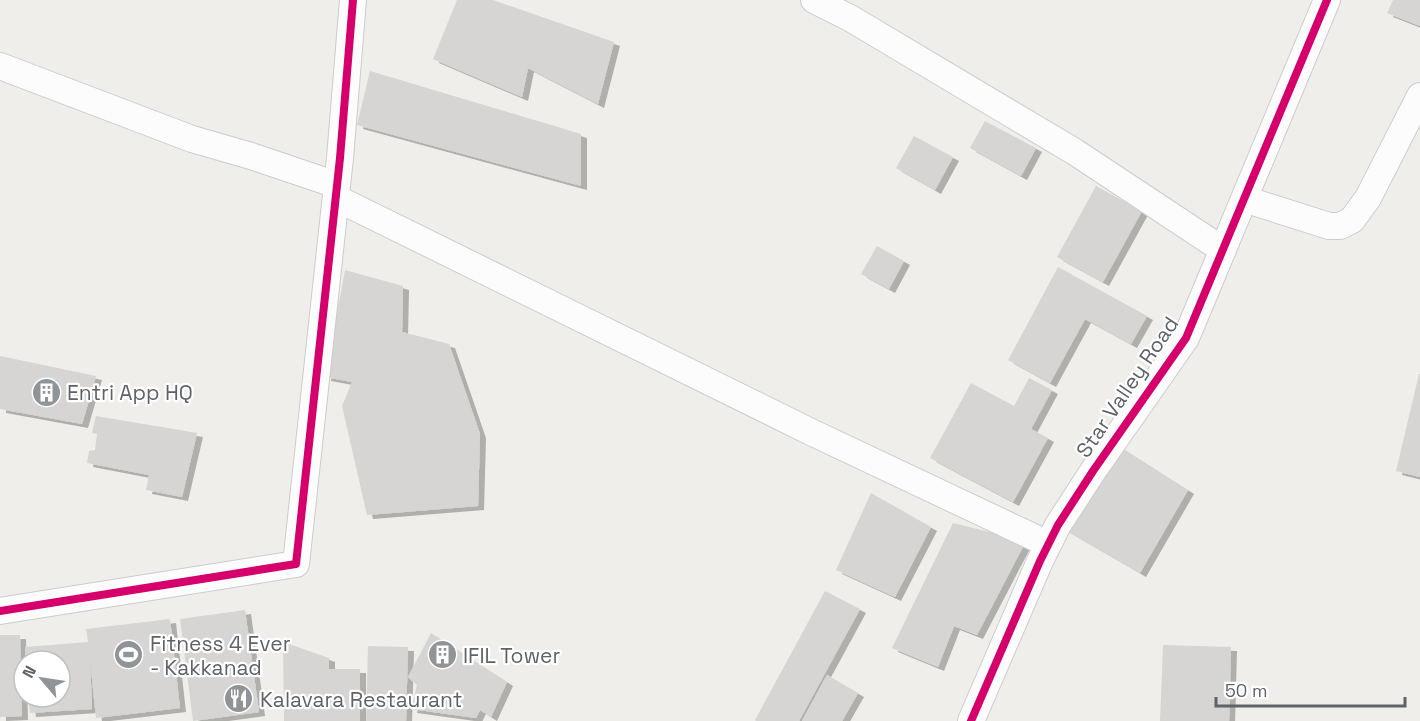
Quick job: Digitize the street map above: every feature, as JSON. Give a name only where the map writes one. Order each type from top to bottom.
[{"type":"street","points":[[0,612],[296,564],[336,192],[353,0]]},
{"type":"street","points":[[814,0],[850,18],[1075,153],[1223,250]]},
{"type":"street","name":"Star Valley Road","points":[[971,721],[1048,544],[1093,471],[1186,338],[1327,0]]},
{"type":"street","points":[[0,66],[192,139],[251,156],[336,192],[800,427],[1048,544]]},
{"type":"street","points":[[1244,199],[1329,226],[1340,226],[1352,220],[1368,198],[1420,96]]},
{"type":"building","points":[[457,0],[493,0],[614,42],[598,104],[528,68],[522,97],[433,59]]},
{"type":"building","points":[[1393,0],[1420,0],[1420,26],[1387,13]]},
{"type":"building","points":[[370,71],[581,134],[581,186],[357,125]]},
{"type":"building","points":[[985,121],[1036,148],[1021,176],[970,148]]},
{"type":"building","points":[[914,136],[953,157],[935,190],[896,168]]},
{"type":"building","points":[[1096,186],[1142,211],[1103,282],[1057,257]]},
{"type":"building","points":[[877,246],[904,261],[889,289],[861,274]]},
{"type":"building","points":[[1058,267],[1147,316],[1131,344],[1085,319],[1050,383],[1008,360]]},
{"type":"building","points":[[345,270],[403,286],[402,332],[449,344],[480,434],[478,506],[367,515],[342,406],[352,382],[325,377]]},
{"type":"building","name":"Entri App HQ","points":[[0,356],[96,376],[82,424],[0,409]]},
{"type":"building","points":[[1420,374],[1420,477],[1396,471]]},
{"type":"building","points":[[1029,378],[1052,390],[1031,429],[1048,438],[1013,502],[930,458],[971,383],[1014,406]]},
{"type":"building","points":[[96,416],[197,433],[182,497],[146,490],[149,475],[87,463],[89,451],[95,450],[97,434],[92,433]]},
{"type":"building","points":[[1117,445],[1188,490],[1140,573],[1064,529]]},
{"type":"building","points":[[871,493],[931,527],[895,597],[836,570]]},
{"type":"building","points":[[953,523],[1026,541],[977,635],[954,626],[938,667],[892,648]]},
{"type":"building","points":[[825,591],[860,609],[799,721],[756,721],[755,720]]},
{"type":"building","points":[[245,610],[259,712],[193,721],[180,619]]},
{"type":"building","points":[[170,619],[180,708],[96,718],[90,659],[92,709],[30,713],[30,709],[72,709],[72,649],[25,649],[25,647],[88,642],[86,629]]},
{"type":"building","name":"IFIL Tower","points":[[431,633],[507,682],[491,717],[480,710],[476,718],[411,709],[417,685],[408,677]]},
{"type":"building","points":[[0,635],[20,635],[20,649],[12,649],[12,709],[22,709],[22,716],[0,717]]},
{"type":"building","points":[[283,642],[329,658],[329,669],[360,669],[360,721],[284,721]]},
{"type":"building","points":[[1163,645],[1231,647],[1229,721],[1160,721]]},
{"type":"building","points":[[368,646],[408,647],[406,721],[366,721]]},
{"type":"building","points":[[827,675],[858,693],[842,721],[802,721]]},
{"type":"cycle path","points":[[0,611],[296,564],[340,158],[353,0]]},
{"type":"cycle path","points":[[971,721],[1040,561],[1058,525],[1186,338],[1327,0]]},
{"type":"place","name":"Entri App HQ","points":[[46,392]]},
{"type":"place","name":"Fitness 4 Ever - Kakkanad","points":[[129,655]]},
{"type":"place","name":"IFIL Tower","points":[[442,655]]},
{"type":"place","name":"Kalavara Restaurant","points":[[239,699]]}]
